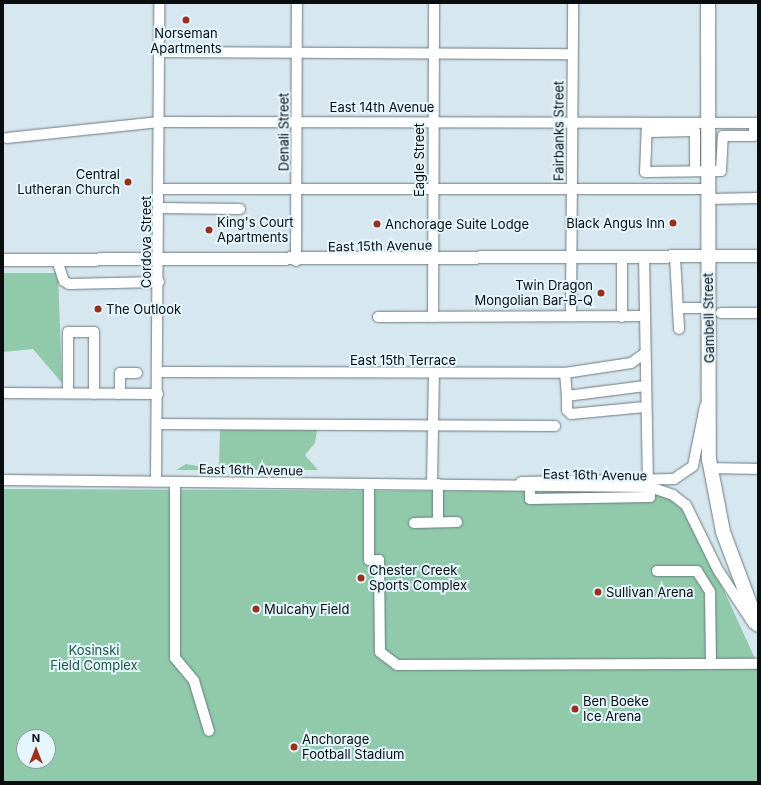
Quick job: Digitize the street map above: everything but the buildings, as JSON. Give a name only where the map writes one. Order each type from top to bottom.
[{"type":"highway","name":"Gambell Street","points":[[708,3],[708,155],[701,171],[708,194],[708,256],[715,311],[710,388],[710,468],[724,532],[758,625]]},
{"type":"main road","name":"East 15th Avenue","points":[[3,260],[296,261],[758,256]]},
{"type":"street","name":"Cordova Street","points":[[156,481],[159,372],[159,3]]},
{"type":"street","name":"Denali Street","points":[[296,261],[297,3]]},
{"type":"street","name":"Eagle Street","points":[[433,317],[432,120],[434,3]]},
{"type":"street","name":"Fairbanks Street","points":[[571,312],[573,3]]},
{"type":"street","points":[[159,52],[572,54]]},
{"type":"street","name":"East 14th Avenue","points":[[7,138],[159,122],[432,120],[572,122],[647,127],[708,123],[756,123]]},
{"type":"street","points":[[646,172],[721,171],[723,136],[756,140],[756,123]]},
{"type":"street","points":[[642,189],[646,172],[647,127],[695,131],[701,171]]},
{"type":"street","points":[[708,155],[722,155]]},
{"type":"street","points":[[159,188],[296,191],[642,189],[758,198]]},
{"type":"street","points":[[159,208],[240,209]]},
{"type":"street","points":[[644,257],[645,407],[649,483]]},
{"type":"street","points":[[675,257],[679,329]]},
{"type":"street","points":[[622,258],[622,316]]},
{"type":"street","points":[[57,260],[64,281],[69,284],[159,282]]},
{"type":"street","points":[[678,308],[758,312]]},
{"type":"street","points":[[378,317],[644,316]]},
{"type":"street","points":[[68,393],[68,332],[94,332],[94,394]]},
{"type":"street","name":"East 15th Terrace","points":[[159,372],[434,374],[566,373],[631,363],[644,354]]},
{"type":"street","points":[[120,394],[120,373],[137,373]]},
{"type":"street","points":[[566,373],[567,410],[571,414],[645,407]]},
{"type":"street","points":[[434,374],[433,425],[438,522]]},
{"type":"street","points":[[567,396],[645,386]]},
{"type":"street","name":"East 16th Avenue","points":[[3,480],[435,484],[530,487],[649,483],[674,479],[693,466],[710,388]]},
{"type":"street","points":[[3,393],[158,394]]},
{"type":"street","points":[[158,424],[555,426]]},
{"type":"street","points":[[710,468],[758,468]]},
{"type":"street","name":"East 16th Avenue","points":[[499,485],[540,479],[649,483],[673,495],[686,505],[718,570],[758,630]]},
{"type":"street","points":[[175,482],[175,658],[194,681],[209,732]]},
{"type":"street","points":[[369,484],[369,560],[379,560],[380,652],[397,665],[758,664]]},
{"type":"street","points":[[414,523],[457,522]]},
{"type":"street","points":[[657,571],[697,571],[710,592],[711,664]]},
{"type":"green space","points":[[3,273],[58,273],[62,383],[33,349],[3,352]]},
{"type":"green space","points":[[220,429],[317,430],[315,443],[305,455],[318,470],[176,470],[186,464],[202,467],[219,465]]},
{"type":"green space","name":"Chester Creek Sports Complex","points":[[3,489],[679,492],[758,665],[758,782],[3,782]]},
{"type":"place","name":"Norseman Apartments","points":[[186,20]]},
{"type":"place","name":"Central Lutheran Church","points":[[128,182]]},
{"type":"place","name":"Black Angus Inn","points":[[673,223]]},
{"type":"place","name":"Anchorage Suite Lodge","points":[[377,224]]},
{"type":"place","name":"King's Court Apartments","points":[[209,230]]},
{"type":"place","name":"Twin Dragon Mongolian Bar-B-Q","points":[[601,293]]},
{"type":"place","name":"The Outlook","points":[[98,309]]},
{"type":"place","name":"Chester Creek Sports Complex","points":[[361,578]]},
{"type":"place","name":"Sullivan Arena","points":[[598,592]]},
{"type":"place","name":"Mulcahy Field","points":[[256,609]]},
{"type":"place","name":"Ben Boeke Ice Arena","points":[[575,709]]},
{"type":"place","name":"Anchorage Football Stadium","points":[[294,747]]},
{"type":"park label","name":"Kosinski Field Complex","points":[[94,658]]}]
